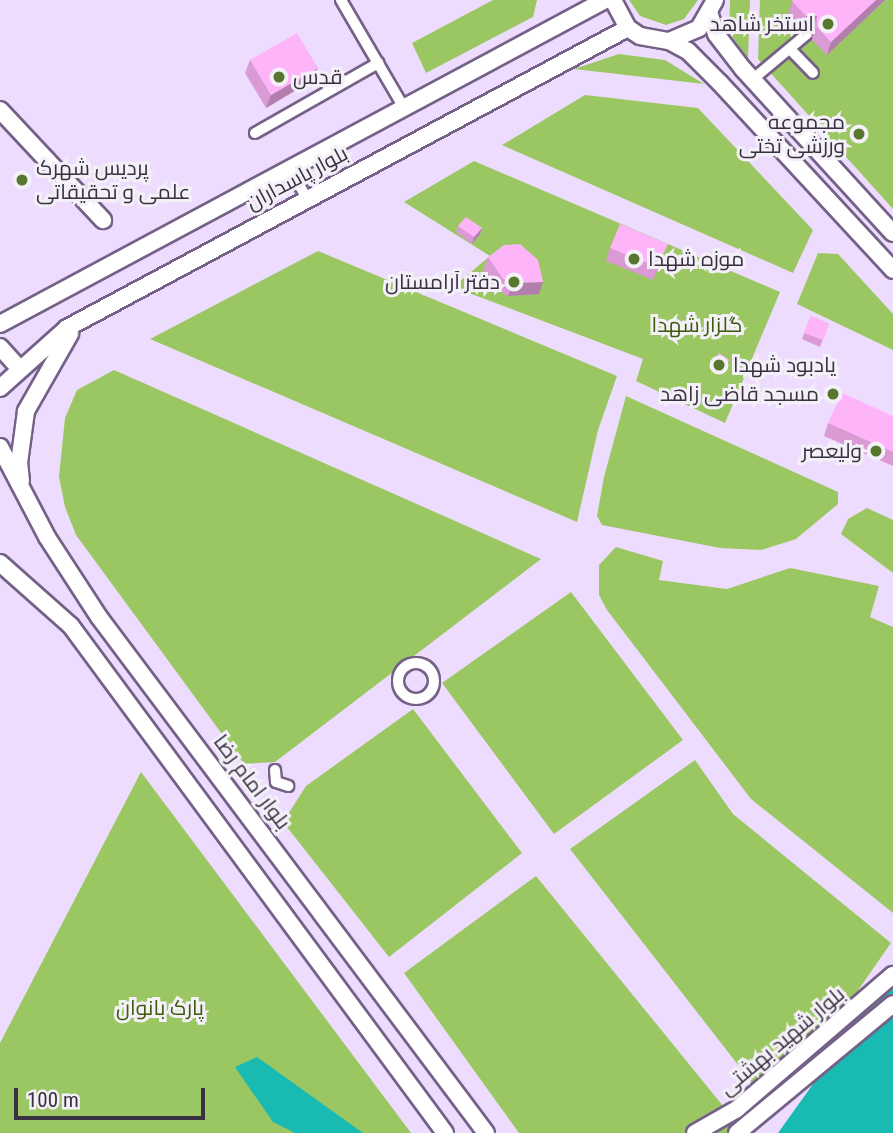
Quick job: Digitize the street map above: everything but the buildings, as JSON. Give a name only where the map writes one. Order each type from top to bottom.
[{"type":"main road","name":"بلوار پاسداران","points":[[5,322],[605,0]]},
{"type":"main road","points":[[613,0],[628,28],[640,36],[669,41],[688,51],[893,270]]},
{"type":"main road","points":[[669,41],[685,37],[713,7]]},
{"type":"main road","points":[[713,7],[716,34],[753,79],[893,233]]},
{"type":"main road","name":"بلوار پاسداران","points":[[0,388],[80,321],[306,197],[628,28]]},
{"type":"main road","points":[[0,110],[103,220]]},
{"type":"main road","points":[[21,490],[19,463],[26,411],[42,377],[80,321]]},
{"type":"main road","points":[[0,336],[5,322]]},
{"type":"main road","points":[[0,347],[20,369]]},
{"type":"main road","name":"بلوار امام رضا","points":[[0,447],[21,490],[99,617],[486,1133]]},
{"type":"main road","points":[[0,471],[21,490]]},
{"type":"main road","points":[[0,563],[71,626],[445,1133]]},
{"type":"main road","name":"بلوار شهید بهشتی","points":[[695,1133],[737,1109],[893,975]]},
{"type":"main road","name":"بلوار شهید بهشتی","points":[[737,1133],[893,1004]]},
{"type":"street","points":[[341,0],[378,63],[385,84],[404,108]]},
{"type":"street","points":[[753,79],[807,34]]},
{"type":"street","points":[[790,49],[813,72]]},
{"type":"street","points":[[255,133],[378,63]]},
{"type":"street","points":[[290,169],[306,197]]},
{"type":"street","points":[[275,770],[276,782],[288,786]]},
{"type":"green space","points":[[493,0],[537,0],[533,17],[426,73],[412,43]]},
{"type":"green space","points":[[629,0],[698,0],[684,19],[666,25],[640,16]]},
{"type":"green space","points":[[730,0],[750,0],[748,59],[729,32]]},
{"type":"green space","name":"مجموعه ورزشی تختی","points":[[760,0],[893,0],[893,209],[758,59]]},
{"type":"green space","points":[[619,54],[665,60],[704,84],[574,69]]},
{"type":"green space","points":[[585,95],[698,108],[813,230],[793,273],[502,145]]},
{"type":"green space","name":"گلزار شهدا","points":[[474,161],[780,292],[725,423],[636,381],[643,359],[453,287],[490,256],[404,202]]},
{"type":"green space","points":[[318,251],[617,376],[598,430],[577,522],[150,339]]},
{"type":"green space","points":[[818,253],[838,254],[893,314],[893,350],[797,304]]},
{"type":"green space","points":[[114,370],[541,559],[275,762],[244,764],[76,535],[65,507],[59,477],[65,418],[77,390]]},
{"type":"green space","points":[[626,396],[838,492],[838,504],[796,539],[761,550],[720,548],[602,525],[597,516],[604,477]]},
{"type":"green space","points":[[867,508],[893,520],[893,573],[841,534],[848,519]]},
{"type":"green space","points":[[616,547],[663,561],[659,580],[727,589],[790,568],[879,586],[870,617],[893,627],[893,913],[751,799],[607,610],[599,595],[599,565]]},
{"type":"green space","points":[[571,592],[683,740],[554,834],[442,683]]},
{"type":"green space","points":[[413,709],[522,853],[389,957],[283,822],[306,786]]},
{"type":"green space","points":[[695,760],[733,814],[891,943],[774,1111],[570,849]]},
{"type":"green space","name":"پارک بانوان","points":[[141,772],[411,1133],[0,1133],[0,1043]]},
{"type":"green space","points":[[536,876],[745,1133],[519,1133],[404,973]]},
{"type":"shaded area","points":[[893,989],[893,1133],[778,1133],[833,1056],[846,1029],[883,992]]},
{"type":"shaded area","points":[[257,1057],[363,1133],[295,1133],[273,1122],[235,1067]]},
{"type":"place","name":"استخر شاهد","points":[[828,24]]},
{"type":"place","name":"قدس","points":[[279,77]]},
{"type":"place","name":"مجموعه ورزشی تختی","points":[[859,134]]},
{"type":"place","name":"پردیس شهرک علمی و تحقیقاتی","points":[[22,180]]},
{"type":"place","name":"موزه شهدا","points":[[634,259]]},
{"type":"place","name":"دفتر آرامستان","points":[[514,282]]},
{"type":"place","name":"یادبود شهدا","points":[[719,365]]},
{"type":"place","name":"مسجد قاضی زاهد","points":[[833,394]]},
{"type":"place","name":"ولیعصر","points":[[876,451]]}]
